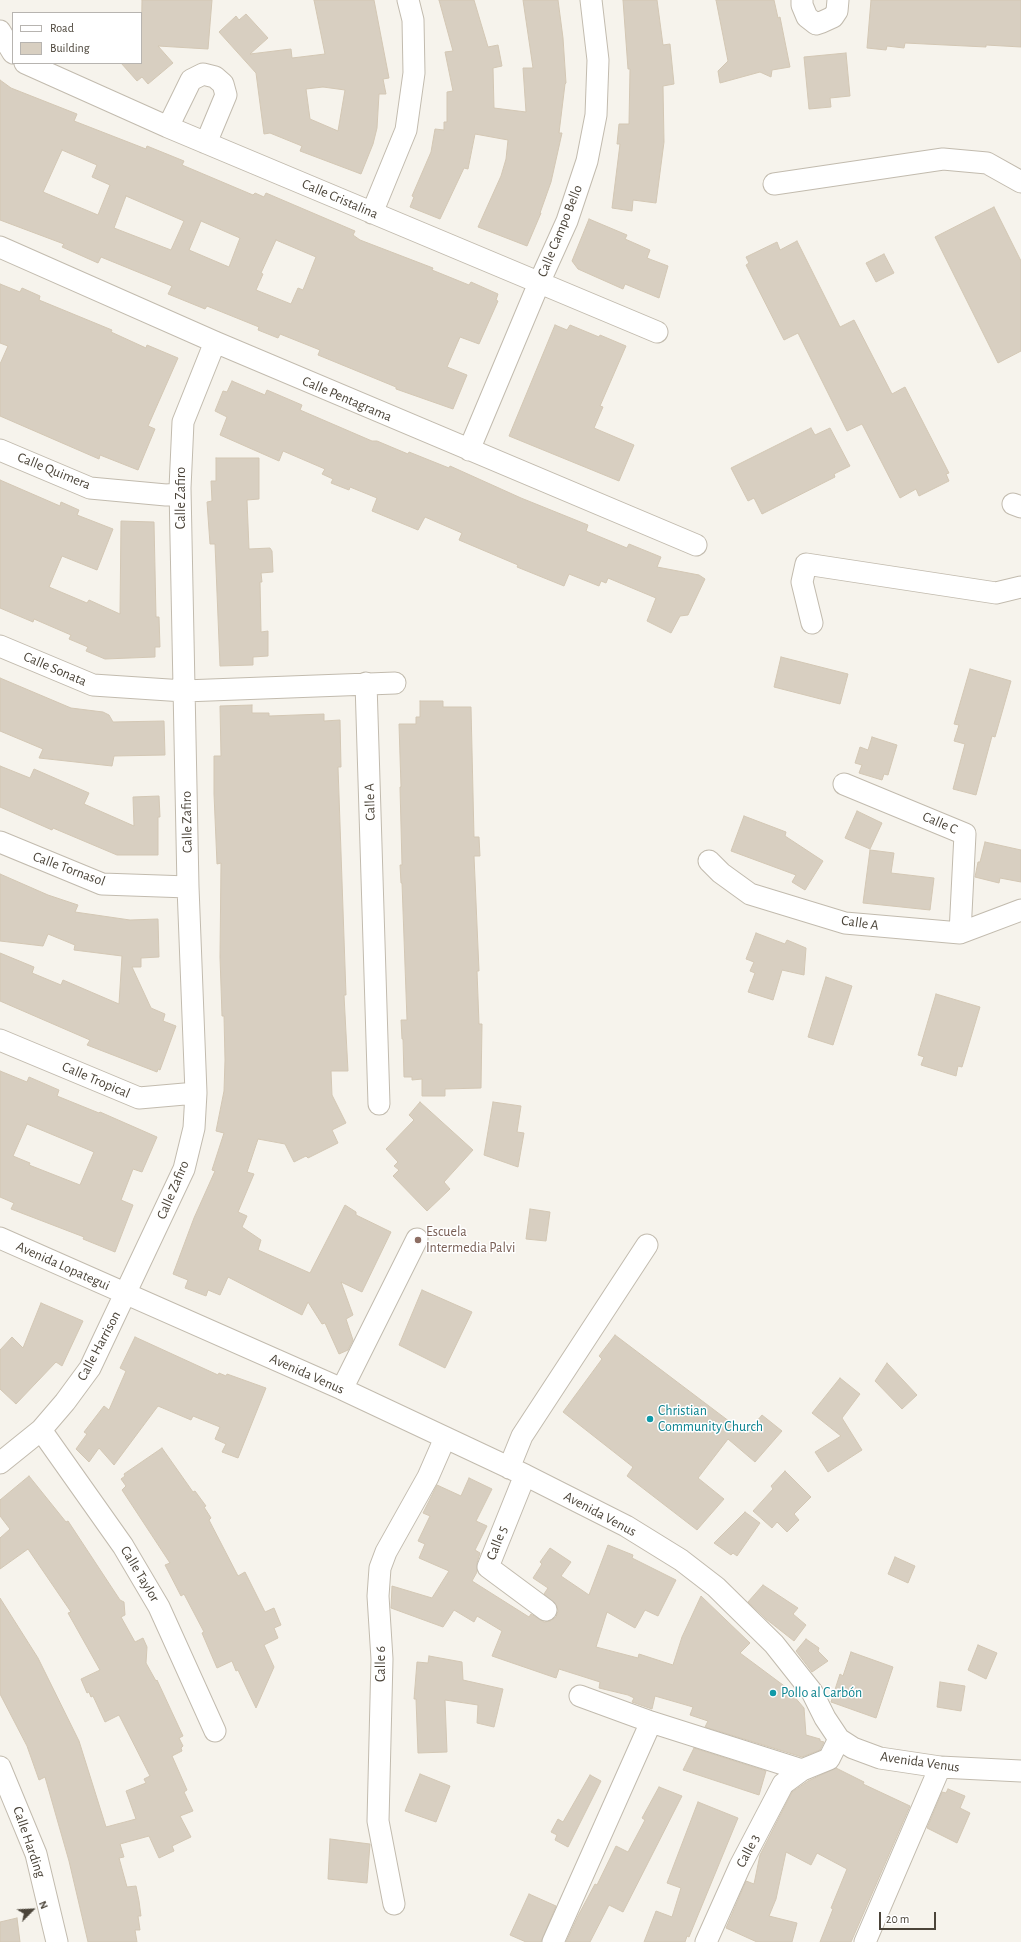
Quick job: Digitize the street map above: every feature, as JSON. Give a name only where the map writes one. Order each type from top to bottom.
[{"type":"street","points":[[372,213],[406,130],[414,73],[413,20],[408,0]]},
{"type":"street","name":"Calle Campo Bello","points":[[469,450],[539,283],[567,221],[587,161],[596,115],[598,60],[591,0]]},
{"type":"street","points":[[802,0],[807,17],[816,24],[833,17],[837,12],[838,0]]},
{"type":"street","points":[[0,31],[12,51]]},
{"type":"street","name":"Calle Cristalina","points":[[27,64],[168,127],[657,332]]},
{"type":"street","points":[[168,127],[191,80],[203,74],[215,77],[223,84],[226,95],[206,143]]},
{"type":"street","points":[[774,184],[943,159],[987,163],[1021,182]]},
{"type":"street","name":"Calle Pentagrama","points":[[0,247],[214,342],[696,545]]},
{"type":"street","name":"Calle Zafiro","points":[[127,1293],[184,1169],[194,1128],[196,1093],[188,887],[180,494],[183,422],[214,342]]},
{"type":"street","name":"Calle Quimera","points":[[0,450],[90,488],[180,494]]},
{"type":"street","points":[[812,623],[802,582],[806,564],[996,592],[1021,587]]},
{"type":"street","name":"Calle Sonata","points":[[0,646],[93,685],[184,691]]},
{"type":"street","name":"Calle A","points":[[366,683],[379,1104]]},
{"type":"street","points":[[184,691],[395,683]]},
{"type":"street","name":"Calle C","points":[[844,784],[965,834],[960,933]]},
{"type":"street","name":"Calle Tornasol","points":[[0,842],[102,884],[188,887]]},
{"type":"street","name":"Calle A","points":[[709,861],[721,873],[750,894],[845,923],[960,933],[1021,910]]},
{"type":"street","name":"Calle Tropical","points":[[0,1040],[139,1098],[196,1093]]},
{"type":"street","name":"Avenida Lopategui","points":[[0,1238],[127,1293]]},
{"type":"street","points":[[342,1390],[417,1239]]},
{"type":"street","points":[[517,1472],[522,1436],[648,1245]]},
{"type":"street","name":"Avenida Venus","points":[[127,1293],[342,1390],[517,1472],[626,1526],[681,1560],[716,1587],[774,1644],[812,1692],[825,1718],[839,1739],[853,1748],[880,1758],[940,1767],[1021,1771]]},
{"type":"street","name":"Calle Harrison","points":[[0,1463],[41,1430],[66,1402],[90,1368],[127,1293]]},
{"type":"street","name":"Calle Taylor","points":[[41,1430],[123,1546],[159,1607],[215,1731]]},
{"type":"street","name":"Calle 6","points":[[394,1904],[378,1820],[382,1658],[378,1596],[380,1568],[386,1552],[428,1477],[444,1438]]},
{"type":"street","name":"Calle 5","points":[[517,1472],[488,1567],[546,1610]]},
{"type":"street","points":[[580,1696],[652,1722],[802,1770]]},
{"type":"street","points":[[553,1942],[652,1722]]},
{"type":"street","name":"Calle 3","points":[[706,1942],[740,1866],[783,1784],[802,1770],[829,1759],[839,1739]]},
{"type":"street","name":"Calle Harding","points":[[0,1767],[36,1854],[57,1942]]},
{"type":"street","points":[[865,1942],[940,1767]]},
{"type":"building","points":[[142,0],[212,0],[208,49],[158,46],[173,63],[148,84],[142,77],[137,81],[122,64],[142,64]]},
{"type":"building","points":[[314,0],[374,0],[389,78],[383,79],[386,94],[379,94],[377,128],[373,144],[361,174],[300,151],[302,146],[270,133],[264,134],[256,73],[219,32],[236,16],[239,20],[246,14],[268,38],[250,54],[291,49],[292,58],[325,54]],"holes":[[[323,87],[345,90],[338,131],[310,119],[306,89]]]},
{"type":"building","points":[[439,0],[474,0],[488,47],[498,45],[502,66],[493,68],[494,108],[526,112],[523,68],[533,68],[523,0],[558,0],[563,38],[566,83],[559,133],[562,133],[551,182],[541,213],[527,246],[478,227],[501,176],[506,159],[508,140],[475,134],[468,169],[464,168],[440,219],[410,207],[414,197],[412,196],[431,152],[435,129],[444,130],[444,122],[447,122],[447,92],[453,91],[445,52],[453,51]]},
{"type":"building","points":[[623,0],[657,0],[663,45],[670,44],[674,84],[663,86],[664,142],[656,203],[633,200],[632,211],[612,208],[620,144],[617,144],[619,124],[629,124],[630,69],[628,69]]},
{"type":"building","points":[[716,0],[774,0],[778,18],[780,17],[790,67],[772,70],[771,77],[760,72],[720,83],[718,71],[728,61]]},
{"type":"building","points":[[871,0],[1021,0],[1021,47],[986,45],[986,47],[905,43],[904,48],[887,46],[886,50],[867,48]]},
{"type":"building","points":[[846,53],[850,96],[830,98],[831,107],[809,109],[804,57]]},
{"type":"building","points":[[0,80],[11,88],[77,114],[74,121],[146,149],[147,146],[184,161],[182,165],[253,195],[255,193],[264,197],[266,193],[355,231],[353,235],[360,240],[433,268],[432,270],[469,285],[471,282],[498,294],[496,300],[498,301],[479,344],[460,337],[447,367],[467,375],[453,409],[396,389],[396,387],[318,355],[320,350],[280,334],[278,338],[258,330],[259,327],[207,306],[205,309],[168,294],[172,286],[101,257],[98,263],[62,247],[64,244],[0,220]],"holes":[[[62,150],[97,165],[92,177],[110,185],[98,215],[43,192]],[[126,196],[184,221],[171,250],[114,228]],[[201,221],[240,238],[229,267],[189,250]],[[276,240],[316,257],[303,290],[298,288],[291,304],[256,290],[263,274],[261,273]]]},
{"type":"building","points":[[994,207],[1021,261],[1021,351],[998,363],[935,237]]},
{"type":"building","points":[[589,219],[627,235],[625,239],[650,250],[647,258],[668,266],[659,298],[625,284],[623,289],[578,269],[572,261]]},
{"type":"building","points":[[797,241],[840,327],[854,320],[892,394],[905,387],[949,473],[946,474],[949,481],[919,496],[916,489],[900,498],[862,424],[847,431],[798,333],[784,340],[746,265],[749,263],[746,257],[777,242],[780,250]]},
{"type":"building","points":[[884,254],[894,273],[876,282],[866,263]]},
{"type":"building","points":[[0,284],[20,292],[22,288],[40,296],[39,300],[112,330],[111,332],[146,348],[147,345],[178,358],[148,426],[155,429],[138,470],[100,455],[99,459],[0,416],[0,364],[8,346],[0,343]]},
{"type":"building","points":[[555,325],[567,330],[570,325],[626,346],[600,406],[603,407],[594,428],[634,445],[619,481],[509,436]]},
{"type":"building","points":[[232,381],[265,395],[267,390],[302,405],[300,410],[372,441],[377,441],[408,454],[409,452],[449,468],[450,466],[521,498],[588,525],[586,531],[627,548],[629,544],[661,557],[657,567],[699,575],[705,579],[688,615],[680,616],[671,633],[647,621],[656,598],[608,578],[606,583],[601,581],[599,586],[569,574],[564,586],[517,567],[518,565],[459,540],[462,533],[425,517],[418,530],[372,511],[377,498],[350,487],[349,490],[331,483],[333,479],[322,474],[325,469],[283,451],[279,461],[220,435],[227,417],[215,411],[223,391],[227,392]]},
{"type":"building","points":[[811,428],[815,435],[830,428],[850,466],[834,474],[835,477],[762,514],[754,498],[748,501],[731,468]]},
{"type":"building","points":[[216,458],[259,458],[259,499],[247,500],[249,549],[270,548],[272,551],[273,572],[261,573],[262,582],[260,582],[261,632],[268,631],[268,656],[253,657],[253,665],[220,666],[215,544],[210,544],[207,502],[212,501],[211,481],[216,481]]},
{"type":"building","points":[[0,480],[60,506],[61,502],[79,510],[77,515],[113,529],[97,570],[62,556],[49,587],[87,603],[89,600],[120,614],[121,521],[154,522],[156,617],[159,617],[160,647],[155,647],[155,657],[105,659],[86,651],[88,647],[69,639],[71,635],[34,619],[33,622],[0,608]]},
{"type":"building","points":[[781,657],[848,674],[840,704],[774,687]]},
{"type":"building","points":[[970,669],[1011,681],[995,737],[992,736],[976,795],[953,789],[965,744],[954,741],[959,725],[954,724]]},
{"type":"building","points":[[0,678],[71,708],[103,712],[109,715],[113,722],[164,721],[165,755],[114,756],[112,766],[39,758],[43,749],[0,731]]},
{"type":"building","points":[[420,701],[443,701],[443,707],[471,707],[474,837],[479,837],[480,856],[474,856],[479,971],[477,971],[479,1024],[482,1024],[481,1088],[445,1089],[445,1096],[422,1096],[422,1079],[412,1080],[412,1077],[404,1077],[401,1020],[407,1020],[400,865],[402,865],[399,724],[416,724],[416,717],[420,717]]},
{"type":"building","points":[[252,705],[252,713],[269,713],[269,716],[324,714],[324,721],[340,720],[341,767],[338,767],[346,995],[344,995],[348,1071],[331,1071],[332,1095],[346,1123],[332,1130],[338,1143],[308,1158],[306,1156],[294,1162],[285,1144],[258,1139],[247,1172],[254,1174],[238,1212],[247,1216],[242,1227],[261,1240],[258,1250],[310,1273],[345,1205],[356,1212],[356,1215],[391,1232],[362,1292],[341,1282],[353,1315],[346,1319],[353,1340],[348,1350],[339,1354],[325,1323],[322,1324],[308,1302],[302,1315],[228,1277],[220,1295],[208,1290],[206,1296],[185,1288],[188,1280],[173,1274],[194,1218],[215,1171],[212,1170],[224,1133],[216,1131],[224,1091],[225,1060],[220,957],[221,863],[217,864],[214,794],[214,756],[221,756],[220,706]]},
{"type":"building","points":[[872,737],[897,745],[888,775],[884,774],[882,780],[859,773],[862,765],[855,763],[860,747],[868,750]]},
{"type":"building","points":[[0,766],[30,778],[34,769],[89,793],[84,804],[134,826],[133,797],[159,796],[160,817],[158,817],[158,855],[117,855],[53,828],[52,830],[0,807]]},
{"type":"building","points":[[857,811],[882,823],[870,849],[845,838]]},
{"type":"building","points":[[744,816],[786,832],[785,836],[823,861],[805,890],[792,882],[796,875],[731,851]]},
{"type":"building","points":[[985,842],[1021,850],[1021,882],[1000,878],[999,883],[975,877],[978,862],[980,862]]},
{"type":"building","points":[[870,850],[894,853],[891,873],[934,878],[930,910],[863,903]]},
{"type":"building","points":[[0,874],[48,895],[78,905],[75,912],[130,920],[158,919],[159,957],[141,958],[141,967],[132,967],[151,1008],[165,1014],[163,1021],[176,1026],[160,1070],[158,1069],[157,1072],[87,1045],[90,1040],[0,1001],[0,953],[34,967],[32,973],[61,985],[63,980],[119,1004],[122,956],[74,950],[75,945],[48,934],[43,946],[0,941]]},
{"type":"building","points":[[756,933],[785,944],[787,940],[806,948],[804,975],[782,970],[773,1000],[748,992],[755,973],[750,971],[754,962],[746,959]]},
{"type":"building","points":[[826,977],[852,986],[833,1045],[808,1037]]},
{"type":"building","points":[[936,994],[980,1007],[962,1067],[958,1066],[956,1076],[921,1065],[924,1057],[918,1055]]},
{"type":"building","points":[[0,1071],[27,1082],[29,1077],[59,1090],[57,1096],[99,1113],[100,1112],[157,1137],[142,1172],[133,1169],[121,1200],[133,1205],[115,1252],[83,1239],[84,1237],[11,1209],[14,1203],[0,1197]],"holes":[[[27,1124],[94,1152],[80,1185],[29,1165],[30,1163],[13,1156]]]},
{"type":"building","points":[[420,1102],[473,1150],[444,1182],[450,1189],[427,1211],[393,1176],[399,1170],[394,1166],[398,1162],[386,1149],[414,1120],[409,1115]]},
{"type":"building","points":[[493,1102],[521,1106],[517,1132],[524,1133],[518,1167],[484,1155]]},
{"type":"building","points":[[530,1209],[550,1212],[546,1241],[526,1239]]},
{"type":"building","points":[[422,1290],[472,1312],[445,1368],[399,1345]]},
{"type":"building","points":[[41,1303],[83,1321],[62,1366],[56,1362],[16,1404],[0,1389],[0,1350],[12,1337],[23,1348]]},
{"type":"building","name":"Christian Community Church","points":[[615,1335],[746,1434],[762,1415],[782,1431],[755,1462],[728,1439],[698,1478],[724,1499],[697,1530],[627,1476],[633,1467],[563,1412],[602,1359],[599,1356]]},
{"type":"building","points":[[135,1337],[218,1375],[219,1373],[226,1376],[227,1374],[266,1388],[238,1458],[222,1452],[226,1444],[215,1439],[220,1427],[193,1416],[191,1420],[158,1406],[114,1465],[99,1448],[89,1462],[76,1449],[87,1434],[84,1432],[104,1406],[109,1410],[126,1371],[120,1368]]},
{"type":"building","points":[[887,1363],[917,1395],[902,1409],[875,1381]]},
{"type":"building","points":[[840,1378],[860,1394],[842,1418],[862,1450],[828,1472],[815,1452],[841,1436],[812,1413]]},
{"type":"building","points":[[162,1448],[193,1492],[195,1491],[206,1506],[204,1507],[211,1518],[209,1520],[238,1576],[245,1572],[265,1612],[274,1608],[281,1625],[274,1628],[278,1638],[264,1645],[274,1667],[256,1708],[238,1670],[236,1671],[232,1661],[217,1668],[202,1633],[204,1632],[184,1594],[181,1596],[165,1565],[170,1563],[122,1490],[126,1486],[121,1479],[125,1476],[124,1474]]},
{"type":"building","points":[[785,1471],[811,1497],[794,1514],[799,1520],[787,1532],[777,1522],[772,1528],[753,1511],[773,1489],[771,1486]]},
{"type":"building","points":[[29,1476],[66,1522],[68,1521],[120,1600],[124,1602],[125,1615],[121,1617],[135,1642],[143,1638],[147,1647],[146,1663],[156,1681],[157,1680],[183,1736],[179,1738],[183,1746],[181,1748],[182,1751],[172,1756],[187,1790],[184,1792],[193,1811],[180,1816],[191,1837],[172,1846],[174,1851],[159,1858],[149,1836],[120,1844],[124,1857],[119,1858],[127,1887],[136,1886],[139,1901],[141,1916],[138,1916],[140,1930],[135,1930],[137,1942],[88,1942],[69,1861],[45,1777],[39,1780],[27,1746],[0,1694],[0,1598],[38,1658],[79,1741],[106,1827],[136,1819],[126,1791],[146,1783],[144,1779],[150,1776],[119,1715],[105,1722],[93,1696],[91,1697],[89,1692],[87,1693],[81,1679],[100,1670],[68,1613],[71,1612],[28,1549],[0,1569],[0,1538],[10,1529],[0,1516],[0,1500]]},
{"type":"building","points":[[469,1478],[492,1489],[476,1521],[487,1526],[475,1550],[480,1553],[477,1563],[477,1572],[472,1581],[529,1617],[531,1614],[544,1622],[550,1621],[556,1617],[558,1611],[557,1606],[544,1594],[548,1588],[533,1578],[542,1564],[540,1562],[550,1548],[571,1562],[561,1576],[589,1595],[608,1545],[633,1555],[632,1558],[676,1580],[658,1616],[645,1610],[635,1628],[607,1612],[596,1647],[638,1658],[639,1654],[673,1665],[682,1637],[701,1596],[750,1643],[740,1653],[787,1688],[804,1708],[806,1735],[820,1739],[820,1741],[824,1742],[820,1750],[802,1757],[705,1727],[708,1721],[690,1715],[693,1707],[655,1696],[652,1709],[632,1702],[634,1698],[628,1695],[599,1688],[600,1682],[559,1669],[556,1678],[492,1656],[502,1631],[477,1616],[474,1622],[454,1610],[443,1627],[391,1608],[392,1586],[432,1598],[449,1571],[419,1558],[425,1544],[418,1541],[430,1516],[423,1513],[437,1485],[461,1496]]},
{"type":"building","points":[[745,1512],[760,1523],[737,1556],[733,1553],[731,1555],[714,1543]]},
{"type":"building","points":[[895,1557],[915,1566],[908,1583],[888,1574]]},
{"type":"building","points":[[763,1585],[798,1608],[793,1614],[806,1625],[794,1641],[766,1619],[748,1602]]},
{"type":"building","points":[[806,1639],[819,1648],[818,1651],[828,1661],[812,1672],[796,1651]]},
{"type":"building","points":[[978,1645],[997,1653],[986,1679],[968,1670]]},
{"type":"building","points":[[851,1652],[893,1667],[876,1718],[831,1702],[840,1674],[843,1676]]},
{"type":"building","points":[[429,1656],[462,1662],[463,1680],[503,1689],[494,1727],[477,1723],[478,1705],[445,1700],[447,1752],[418,1753],[416,1699],[414,1699],[417,1662],[428,1663]]},
{"type":"building","points":[[940,1682],[965,1686],[961,1711],[937,1707]]},
{"type":"building","points":[[694,1748],[766,1771],[759,1795],[683,1770]]},
{"type":"building","points":[[836,1768],[864,1782],[863,1784],[910,1806],[851,1942],[820,1942],[833,1909],[831,1908],[847,1869],[817,1853],[811,1865],[786,1852],[776,1899],[769,1916],[797,1923],[792,1942],[757,1942],[726,1928],[746,1881],[754,1884],[760,1855],[792,1792],[808,1781]]},
{"type":"building","points":[[420,1774],[450,1786],[436,1822],[405,1811]]},
{"type":"building","points":[[590,1775],[601,1781],[568,1847],[555,1840],[557,1835],[551,1832],[558,1819],[563,1822]]},
{"type":"building","points":[[659,1787],[682,1796],[623,1912],[609,1905],[590,1942],[566,1942],[578,1916],[595,1884],[597,1885],[616,1846],[628,1852],[645,1820],[642,1818]]},
{"type":"building","points":[[948,1789],[965,1796],[960,1808],[970,1813],[957,1843],[927,1828],[942,1792],[946,1793]]},
{"type":"building","points":[[698,1802],[738,1818],[689,1937],[687,1936],[685,1942],[644,1942],[656,1911],[672,1917],[681,1888],[667,1883]]},
{"type":"building","points":[[330,1839],[370,1844],[367,1883],[328,1879]]},
{"type":"building","points":[[529,1894],[556,1906],[541,1942],[526,1942],[510,1935]]},
{"type":"building","points":[[17,1918],[20,1942],[0,1942],[0,1922]]},
{"type":"place","name":"Escuela Intermedia Palvi","points":[[418,1240]]},
{"type":"place","name":"Christian Community Church","points":[[650,1419]]},
{"type":"place","name":"Pollo al Carbón","points":[[773,1693]]}]
